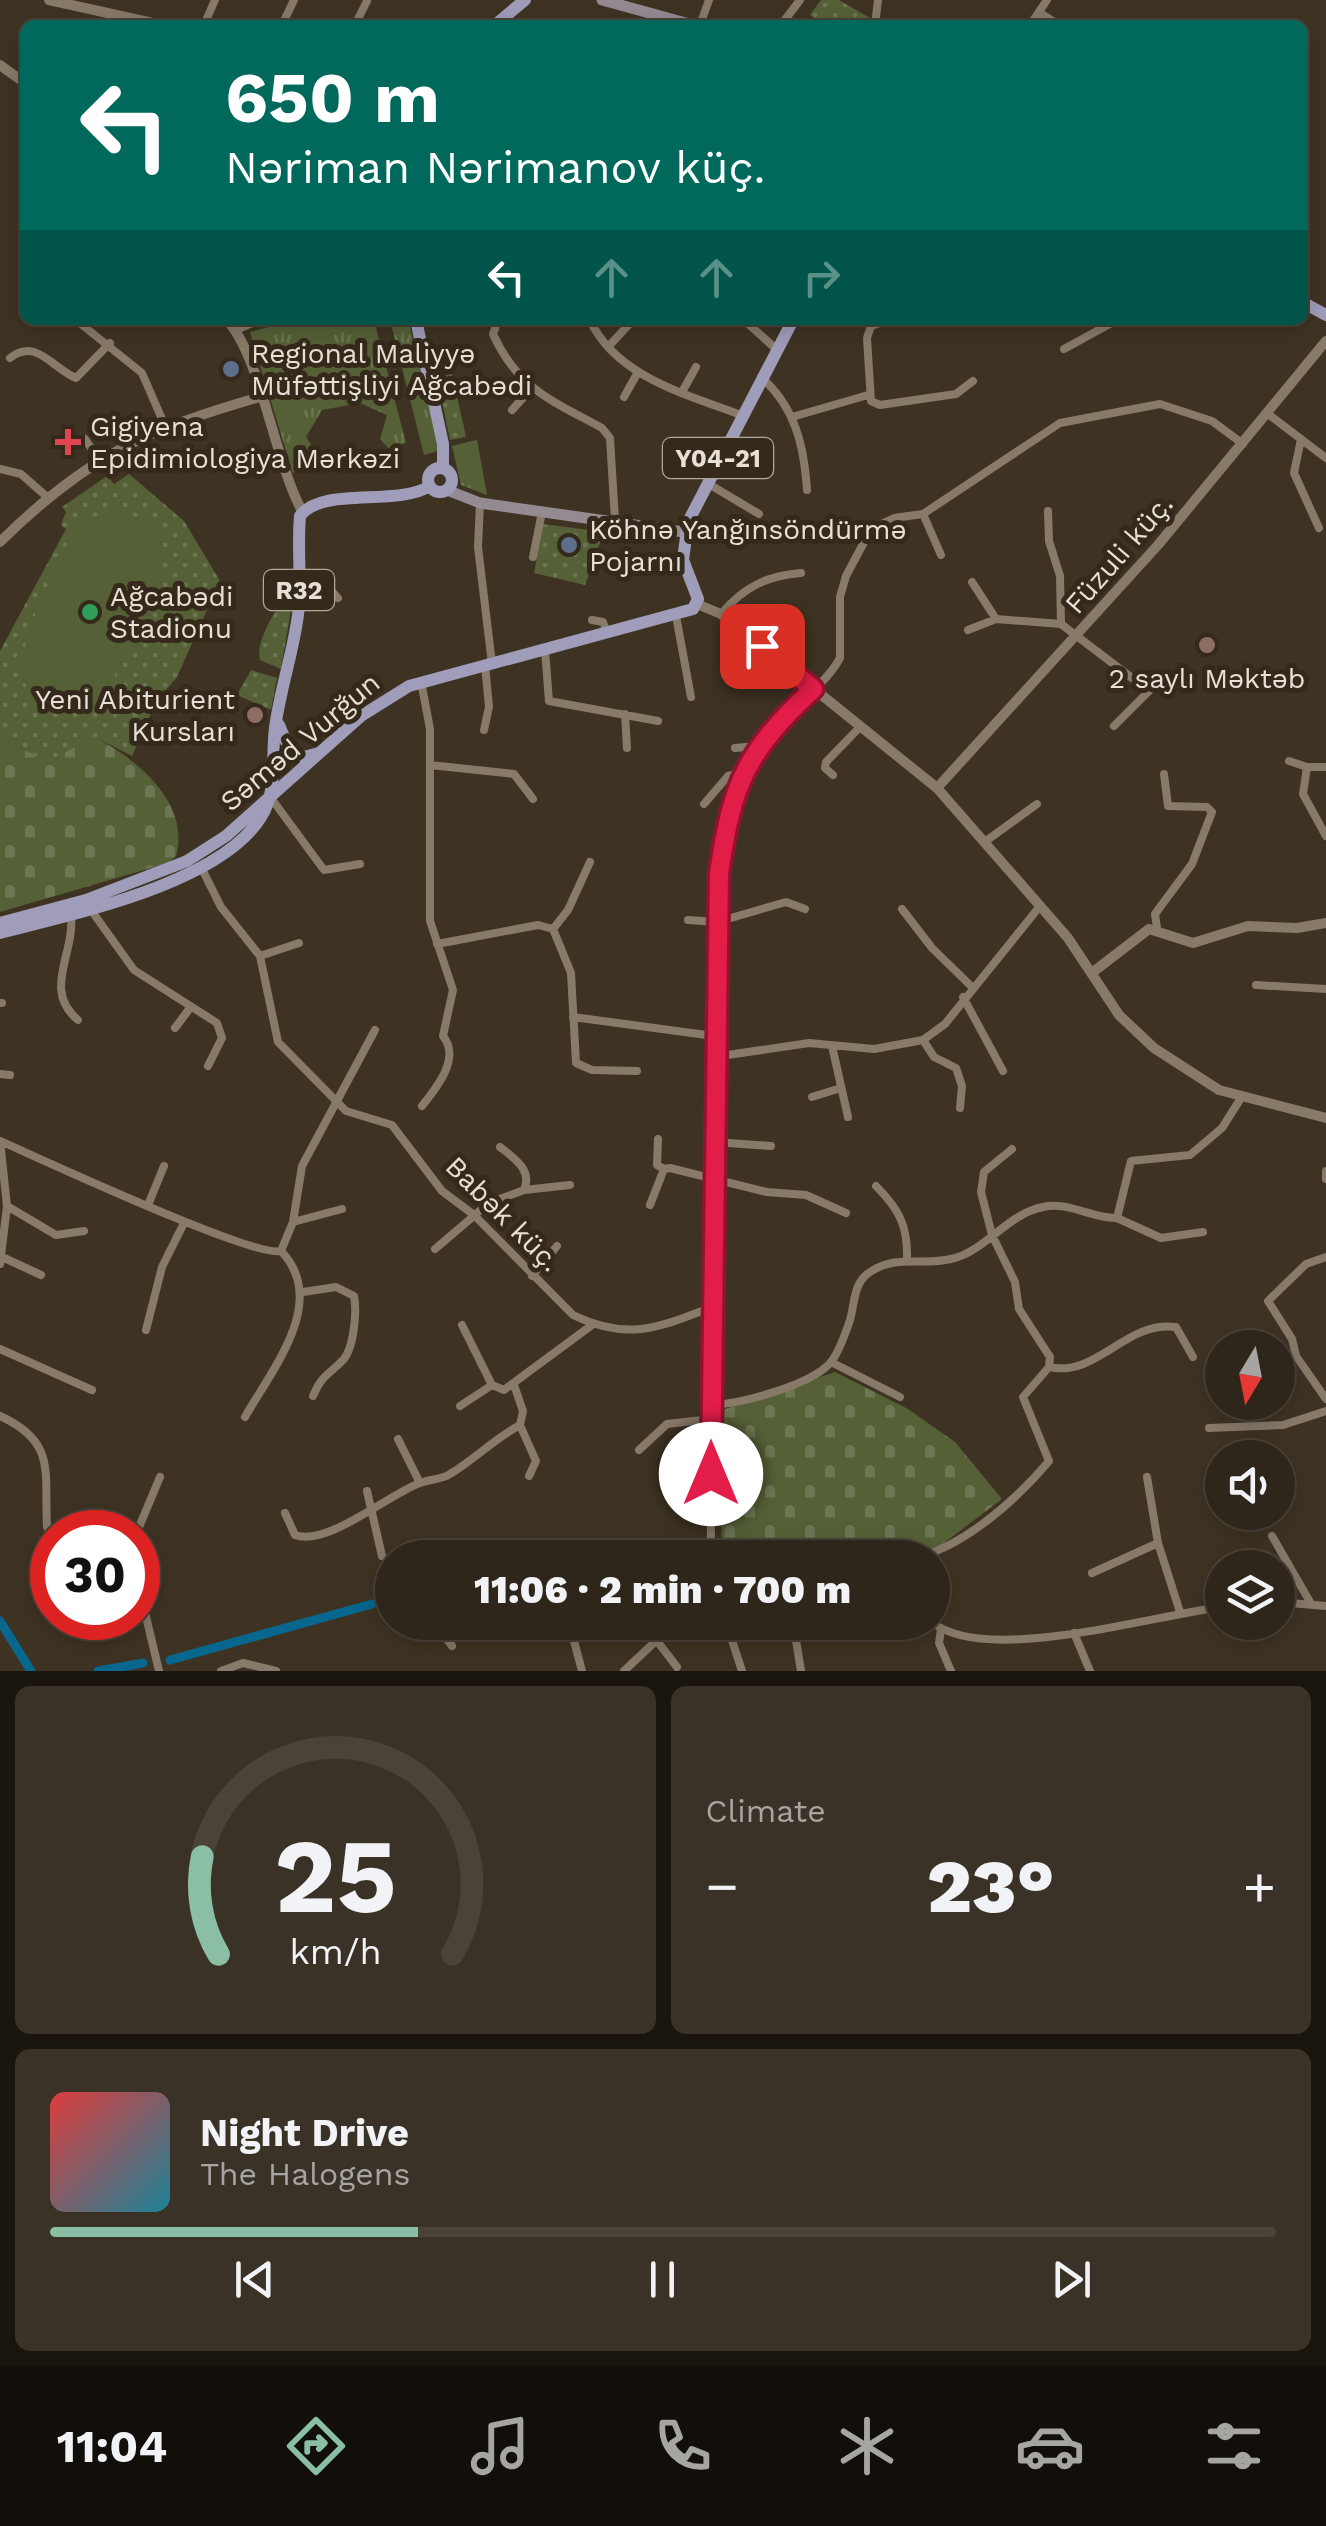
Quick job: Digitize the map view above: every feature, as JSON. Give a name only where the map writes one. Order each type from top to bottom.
[{"type":"main road","points":[[501,20],[525,0]]},
{"type":"main road","points":[[602,0],[674,20]]},
{"type":"main road","points":[[417,325],[443,444],[443,468],[452,480],[447,490]]},
{"type":"main road","name":"Y04-21","points":[[697,604],[683,560],[684,532],[705,482],[790,325]]},
{"type":"main road","points":[[430,486],[431,472],[443,468]]},
{"type":"main road","points":[[302,511],[323,502],[411,494],[430,486]]},
{"type":"main road","points":[[430,486],[480,503],[684,532]]},
{"type":"main road","name":"R32","points":[[271,798],[278,714],[296,628],[302,511]]},
{"type":"main road","name":"Səməd Vurğun","points":[[0,924],[86,900],[187,862],[271,798],[362,716],[421,681],[676,616],[697,604]]},
{"type":"main road","points":[[278,714],[282,738],[290,751],[304,757],[322,752]]},
{"type":"main road","points":[[0,934],[71,915],[201,866],[252,830],[271,798]]},
{"type":"street","points":[[49,0],[139,20]]},
{"type":"street","points":[[785,20],[800,0]]},
{"type":"street","points":[[1033,20],[1047,0]]},
{"type":"street","points":[[1039,12],[1051,20]]},
{"type":"street","points":[[0,65],[20,80]]},
{"type":"street","points":[[83,325],[110,343],[147,381],[166,426]]},
{"type":"street","points":[[232,325],[302,511]]},
{"type":"street","points":[[236,330],[248,325]]},
{"type":"street","points":[[496,325],[493,334],[505,359],[531,389],[602,428],[610,438],[615,520]]},
{"type":"street","points":[[593,325],[608,346],[638,372],[741,415]]},
{"type":"street","points":[[608,346],[628,325]]},
{"type":"street","points":[[750,325],[775,348]]},
{"type":"street","points":[[874,325],[867,338],[868,394],[880,404],[943,398],[973,381]]},
{"type":"street","points":[[1064,348],[1108,325]]},
{"type":"street","name":"Füzuli küç.","points":[[937,788],[1077,636],[1243,444],[1326,341]]},
{"type":"street","points":[[10,358],[20,350],[32,350],[76,378],[110,343]]},
{"type":"street","points":[[682,392],[696,367]]},
{"type":"street","points":[[624,397],[638,372]]},
{"type":"street","points":[[760,377],[777,392],[792,417],[804,449],[807,490]]},
{"type":"street","points":[[512,410],[531,389]]},
{"type":"street","points":[[792,417],[868,394]]},
{"type":"street","points":[[0,542],[46,496],[99,460],[166,426],[260,397]]},
{"type":"street","points":[[839,523],[871,529],[894,518],[923,514],[980,479],[1029,439],[1081,416],[1142,404],[1170,406],[1212,420],[1243,444]]},
{"type":"street","points":[[1268,414],[1326,458]]},
{"type":"street","points":[[85,439],[99,460]]},
{"type":"street","points":[[1301,440],[1294,472],[1319,528]]},
{"type":"street","points":[[0,468],[21,474],[46,496]]},
{"type":"street","points":[[705,482],[759,514]]},
{"type":"street","points":[[480,503],[478,548],[489,665],[489,707],[484,730]]},
{"type":"street","points":[[1048,510],[1049,541],[1060,576],[1061,624]]},
{"type":"street","points":[[533,557],[542,512]]},
{"type":"street","points":[[923,514],[942,555]]},
{"type":"street","points":[[711,1540],[714,1036],[724,837],[757,746],[840,658],[840,597],[846,576],[871,529]]},
{"type":"street","points":[[721,614],[750,586],[778,575],[801,573]]},
{"type":"street","points":[[299,574],[317,576],[338,598]]},
{"type":"street","points":[[972,582],[996,618]]},
{"type":"street","points":[[697,604],[721,614],[937,788],[1040,906],[1135,1033],[1201,1081],[1241,1098],[1326,1118]]},
{"type":"street","points":[[676,616],[691,697]]},
{"type":"street","points":[[968,630],[996,618],[1061,624],[1149,691],[1114,726]]},
{"type":"street","points":[[592,620],[603,622],[607,633]]},
{"type":"street","points":[[545,650],[549,701],[658,721]]},
{"type":"street","points":[[421,681],[430,729],[430,920],[453,990],[443,1036],[451,1049],[441,1080],[422,1106]]},
{"type":"street","points":[[625,714],[627,748]]},
{"type":"street","points":[[833,775],[825,768],[826,762],[860,727]]},
{"type":"street","points":[[735,748],[757,746]]},
{"type":"street","points":[[1289,760],[1307,767],[1326,766]]},
{"type":"street","points":[[430,764],[514,774],[533,799]]},
{"type":"street","points":[[1307,767],[1303,794],[1326,836]]},
{"type":"street","points":[[704,804],[728,776],[745,772]]},
{"type":"street","points":[[1156,928],[1155,914],[1192,864],[1212,812],[1207,807],[1168,806],[1164,774]]},
{"type":"street","points":[[271,798],[324,870],[360,864]]},
{"type":"street","points":[[986,842],[1037,804]]},
{"type":"street","points":[[553,929],[568,910],[590,862]]},
{"type":"street","points":[[201,866],[221,907],[260,956],[278,1042],[338,1103]]},
{"type":"street","points":[[688,920],[717,922],[786,902],[805,909]]},
{"type":"street","points":[[714,1057],[809,1042],[874,1049],[923,1040],[945,1024],[1040,906]]},
{"type":"street","points":[[90,908],[134,970],[218,1023],[221,1030],[208,1066]]},
{"type":"street","points":[[902,908],[932,948],[972,986]]},
{"type":"street","points":[[71,915],[72,935],[59,992],[64,1008],[78,1020]]},
{"type":"street","points":[[1093,972],[1143,932],[1156,928],[1193,943],[1248,926],[1297,928],[1326,923]]},
{"type":"street","points":[[437,944],[538,925],[553,929]]},
{"type":"street","points":[[553,929],[571,973],[576,1063],[592,1070],[637,1072]]},
{"type":"street","points":[[260,956],[299,943]]},
{"type":"street","points":[[1256,985],[1326,989]]},
{"type":"street","points":[[963,997],[1003,1071]]},
{"type":"street","points":[[176,1028],[190,1008]]},
{"type":"street","points":[[572,1018],[714,1036]]},
{"type":"street","points":[[281,1250],[293,1222],[302,1166],[375,1030]]},
{"type":"street","points":[[923,1040],[934,1057],[956,1068],[962,1086],[960,1108]]},
{"type":"street","points":[[832,1046],[848,1117]]},
{"type":"street","points":[[812,1097],[841,1088]]},
{"type":"street","points":[[1117,1218],[1130,1161],[1190,1155],[1222,1128],[1241,1098]]},
{"type":"street","name":"Babək küç.","points":[[338,1103],[357,1116],[392,1125],[442,1191],[474,1214],[572,1315],[592,1324],[651,1330],[710,1308]]},
{"type":"street","points":[[658,1138],[657,1165],[664,1169],[767,1192],[806,1195],[846,1213]]},
{"type":"street","points":[[40,1275],[1,1261],[6,1206],[0,1141],[184,1222],[266,1252],[281,1250]]},
{"type":"street","points":[[713,1142],[770,1146]]},
{"type":"street","points":[[500,1147],[522,1165],[527,1184],[524,1190]]},
{"type":"street","points":[[950,1545],[1049,1462],[1023,1396],[1049,1367],[1050,1357],[1019,1309],[1016,1282],[992,1236],[980,1182],[984,1172],[1012,1149]]},
{"type":"street","points":[[148,1205],[164,1166]]},
{"type":"street","points":[[650,1204],[664,1169]]},
{"type":"street","points":[[1326,1171],[1326,1179]]},
{"type":"street","points":[[434,1249],[497,1198],[524,1190],[570,1185]]},
{"type":"street","points":[[876,1186],[896,1207],[905,1225],[907,1259]]},
{"type":"street","points":[[6,1206],[56,1235],[84,1231]]},
{"type":"street","points":[[711,1405],[754,1398],[831,1362],[850,1322],[856,1288],[866,1274],[907,1259],[951,1259],[1044,1206],[1117,1218],[1161,1238],[1203,1232]]},
{"type":"street","points":[[293,1222],[342,1209]]},
{"type":"street","points":[[146,1330],[162,1267],[184,1222]]},
{"type":"street","points":[[532,1276],[557,1246]]},
{"type":"street","points":[[245,1417],[284,1349],[302,1292],[300,1275],[281,1250]]},
{"type":"street","points":[[1326,1257],[1306,1264],[1268,1301],[1292,1339],[1296,1356],[1326,1399]]},
{"type":"street","points":[[302,1292],[336,1287],[354,1296],[356,1308],[347,1353],[322,1374],[313,1396]]},
{"type":"street","points":[[462,1324],[492,1386],[504,1390],[592,1324]]},
{"type":"street","points":[[1049,1367],[1070,1370],[1144,1328],[1163,1325],[1176,1327],[1193,1357]]},
{"type":"street","points":[[0,1350],[92,1390]]},
{"type":"street","points":[[831,1362],[900,1397]]},
{"type":"street","points":[[514,1385],[524,1412],[520,1425],[536,1461],[529,1476]]},
{"type":"street","points":[[460,1406],[492,1386]]},
{"type":"street","points":[[1209,1428],[1284,1424],[1326,1410]]},
{"type":"street","points":[[0,1416],[28,1429],[38,1441],[45,1510]]},
{"type":"street","points":[[639,1450],[667,1424],[711,1419]]},
{"type":"street","points":[[285,1512],[299,1538],[371,1510],[381,1500],[420,1483],[452,1474],[494,1439],[520,1425]]},
{"type":"street","points":[[398,1439],[420,1483]]},
{"type":"street","points":[[146,1510],[160,1477]]},
{"type":"street","points":[[1147,1477],[1158,1542],[1180,1612]]},
{"type":"street","points":[[367,1491],[378,1540]]},
{"type":"street","points":[[1272,1536],[1310,1602]]},
{"type":"street","points":[[1092,1573],[1158,1542]]},
{"type":"street","points":[[1295,1602],[1326,1606]]},
{"type":"street","points":[[950,1630],[990,1640],[1074,1633],[1205,1609]]},
{"type":"street","points":[[1074,1633],[1090,1671]]},
{"type":"street","points":[[152,1640],[159,1671]]},
{"type":"street","points":[[448,1640],[452,1646]]},
{"type":"street","points":[[574,1640],[582,1671]]},
{"type":"street","points":[[732,1640],[742,1671]]},
{"type":"street","points":[[796,1640],[801,1671]]},
{"type":"street","points":[[939,1640],[951,1671]]},
{"type":"street","points":[[624,1671],[657,1641],[677,1667]]},
{"type":"street","points":[[221,1671],[244,1663],[276,1671]]},
{"type":"green space","points":[[821,0],[839,0],[872,19],[816,20],[810,15]]},
{"type":"green space","points":[[276,325],[375,325],[406,443],[388,448],[380,439],[387,415],[360,403],[322,410],[306,437],[312,446],[293,474],[250,332]]},
{"type":"green space","points":[[391,325],[409,325],[441,450],[424,455]]},
{"type":"green space","points":[[452,374],[466,437],[450,440],[437,377]]},
{"type":"green space","points":[[477,440],[487,495],[461,485],[452,446]]},
{"type":"green space","points":[[129,474],[184,521],[220,581],[177,677],[156,702],[132,756],[93,736],[49,763],[0,738],[0,651],[66,529],[61,525],[66,512],[62,507],[107,476],[114,484]]},
{"type":"green space","name":"Ağcabədi Stadionu","points":[[110,511],[137,518],[154,529],[162,543],[159,579],[104,692],[82,708],[49,708],[34,698],[26,685],[24,651],[29,633],[72,536],[92,518]]},
{"type":"green space","points":[[543,524],[604,532],[585,585],[534,573]]},
{"type":"green space","points":[[292,603],[281,669],[260,660],[260,646],[277,609]]},
{"type":"green space","points":[[251,670],[277,678],[271,710],[237,695]]},
{"type":"green space","points":[[93,736],[126,756],[156,784],[175,818],[176,856],[168,863],[0,912],[0,738],[49,762]]},
{"type":"green space","points":[[835,1372],[908,1409],[955,1442],[1002,1499],[948,1540],[722,1540],[719,1411]]},
{"type":"waterway","points":[[170,1660],[372,1604]]},
{"type":"waterway","points":[[0,1621],[31,1671]]},
{"type":"waterway","points":[[98,1671],[143,1663]]},
{"type":"place","name":"Regional Maliyyə Müfəttişliyi Ağcabədi","points":[[231,369]]},
{"type":"place","name":"Gigiyena Epidimiologiya Mərkəzi","points":[[68,442]]},
{"type":"place","name":"Köhnə Yanğınsöndürmə Pojarnı","points":[[569,545]]},
{"type":"place","name":"Ağcabədi Stadionu","points":[[90,612]]},
{"type":"place","name":"2 saylı Məktəb","points":[[1207,645]]},
{"type":"place","name":"Yeni Abiturient Kursları","points":[[255,715]]},
{"type":"route","points":[[711,1474],[710,1308],[719,874],[730,812],[748,763],[768,732],[813,689],[762,646]]}]
